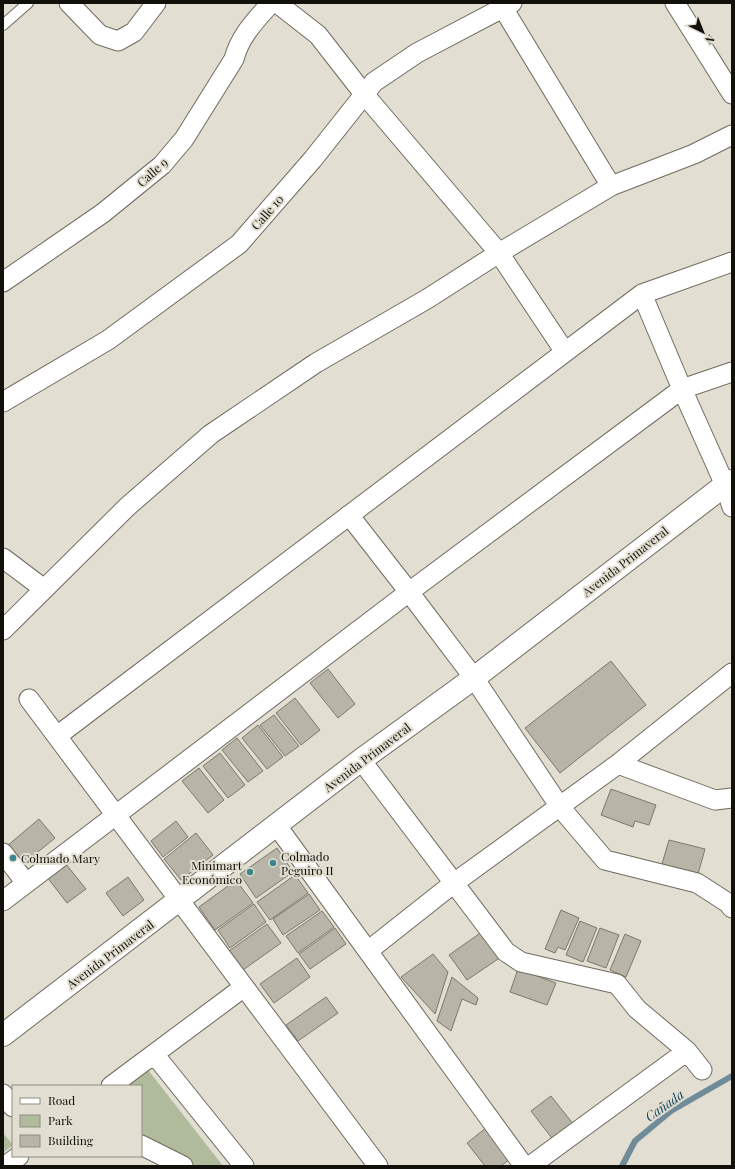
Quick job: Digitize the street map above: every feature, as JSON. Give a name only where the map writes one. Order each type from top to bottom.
[{"type":"street","points":[[69,3],[100,35],[118,41],[134,32],[156,3]]},
{"type":"street","name":"Calle 9","points":[[3,282],[103,213],[162,165],[184,139],[230,65],[238,45],[246,31],[271,3]]},
{"type":"street","points":[[277,3],[318,35],[364,94],[499,253],[565,352]]},
{"type":"street","points":[[675,3],[732,94]]},
{"type":"street","points":[[505,4],[611,186]]},
{"type":"street","name":"Calle 10","points":[[3,402],[108,340],[239,244],[313,159],[374,82],[417,53],[505,4]]},
{"type":"street","points":[[3,630],[127,507],[211,434],[316,363],[427,299],[499,253],[611,186],[694,154],[732,135]]},
{"type":"street","points":[[57,736],[642,294],[732,262]]},
{"type":"street","points":[[642,294],[682,389],[728,483],[732,507]]},
{"type":"street","points":[[3,901],[409,592],[682,389],[732,372]]},
{"type":"street","name":"Avenida Primaveral","points":[[3,1035],[361,760],[474,678],[728,483]]},
{"type":"street","points":[[349,515],[474,678],[560,807],[605,860],[697,883],[728,903],[732,908]]},
{"type":"street","points":[[3,558],[44,589]]},
{"type":"street","points":[[368,951],[454,883],[618,764],[732,673]]},
{"type":"street","points":[[29,699],[378,1166]]},
{"type":"street","points":[[361,760],[506,952],[522,962],[617,984],[637,1009],[687,1051],[702,1070]]},
{"type":"street","points":[[618,764],[715,800],[732,798]]},
{"type":"street","points":[[277,826],[524,1166]]},
{"type":"street","points":[[3,853],[26,883]]},
{"type":"street","points":[[112,1085],[244,987]]},
{"type":"street","points":[[530,1166],[687,1051]]},
{"type":"street","points":[[154,1054],[244,1166]]},
{"type":"street","points":[[3,1094],[12,1106]]},
{"type":"street","points":[[142,1146],[183,1166]]},
{"type":"street","points":[[5,1166],[18,1157]]},
{"type":"lane","points":[[3,25],[28,3]]},
{"type":"green space","points":[[148,1070],[223,1166],[196,1166],[142,1136],[142,1085],[128,1085]]},
{"type":"green space","points":[[3,1133],[12,1146],[3,1153]]},
{"type":"building","points":[[611,661],[646,705],[560,773],[525,728]]},
{"type":"building","points":[[328,669],[355,704],[338,718],[310,683]]},
{"type":"building","points":[[295,698],[320,730],[301,745],[276,713]]},
{"type":"building","points":[[274,715],[299,746],[285,756],[260,725]]},
{"type":"building","points":[[258,725],[283,757],[267,769],[242,738]]},
{"type":"building","points":[[237,738],[263,771],[248,782],[222,750]]},
{"type":"building","points":[[220,753],[245,785],[228,798],[203,766]]},
{"type":"building","points":[[199,768],[224,800],[208,813],[182,781]]},
{"type":"building","points":[[611,789],[656,805],[649,825],[635,821],[633,827],[601,815]]},
{"type":"building","points":[[39,819],[55,838],[22,865],[7,846]]},
{"type":"building","points":[[176,821],[188,837],[163,857],[151,841]]},
{"type":"building","points":[[196,833],[213,855],[181,880],[164,859]]},
{"type":"building","points":[[669,840],[705,849],[698,874],[662,864]]},
{"type":"building","points":[[277,848],[293,872],[256,898],[240,874]]},
{"type":"building","points":[[65,863],[86,889],[67,903],[47,877]]},
{"type":"building","points":[[295,875],[308,893],[270,920],[257,902]]},
{"type":"building","points":[[128,877],[144,900],[123,916],[106,893]]},
{"type":"building","points":[[236,880],[253,903],[215,930],[199,907]]},
{"type":"building","points":[[309,894],[320,910],[283,935],[273,919]]},
{"type":"building","points":[[254,904],[266,922],[230,948],[218,930]]},
{"type":"building","points":[[561,910],[579,918],[565,950],[558,947],[555,953],[545,949]]},
{"type":"building","points":[[322,911],[334,927],[298,953],[286,936]]},
{"type":"building","points":[[580,921],[597,928],[583,962],[566,955]]},
{"type":"building","points":[[267,924],[281,943],[243,970],[229,951]]},
{"type":"building","points":[[335,928],[346,944],[310,969],[299,954]]},
{"type":"building","points":[[600,928],[619,935],[606,968],[587,961]]},
{"type":"building","points":[[486,929],[504,955],[467,980],[449,955]]},
{"type":"building","points":[[625,934],[641,941],[626,977],[610,970]]},
{"type":"building","points":[[433,954],[448,972],[435,1014],[401,977]]},
{"type":"building","points":[[297,958],[310,977],[274,1003],[260,984]]},
{"type":"building","points":[[518,969],[556,983],[547,1005],[510,992]]},
{"type":"building","points":[[452,977],[478,998],[476,1005],[462,999],[451,1031],[437,1021]]},
{"type":"building","points":[[326,997],[338,1013],[298,1041],[286,1025]]},
{"type":"building","points":[[551,1096],[574,1125],[554,1141],[531,1111]]},
{"type":"building","points":[[486,1128],[510,1159],[501,1166],[485,1166],[467,1143]]},
{"type":"waterway","name":"Cañada","points":[[622,1166],[635,1141],[671,1111],[732,1076]]},
{"type":"place","name":"Colmado Mary","points":[[13,858]]},
{"type":"place","name":"Colmado Peguiro II","points":[[273,863]]},
{"type":"place","name":"Minimart Económico","points":[[250,872]]}]
